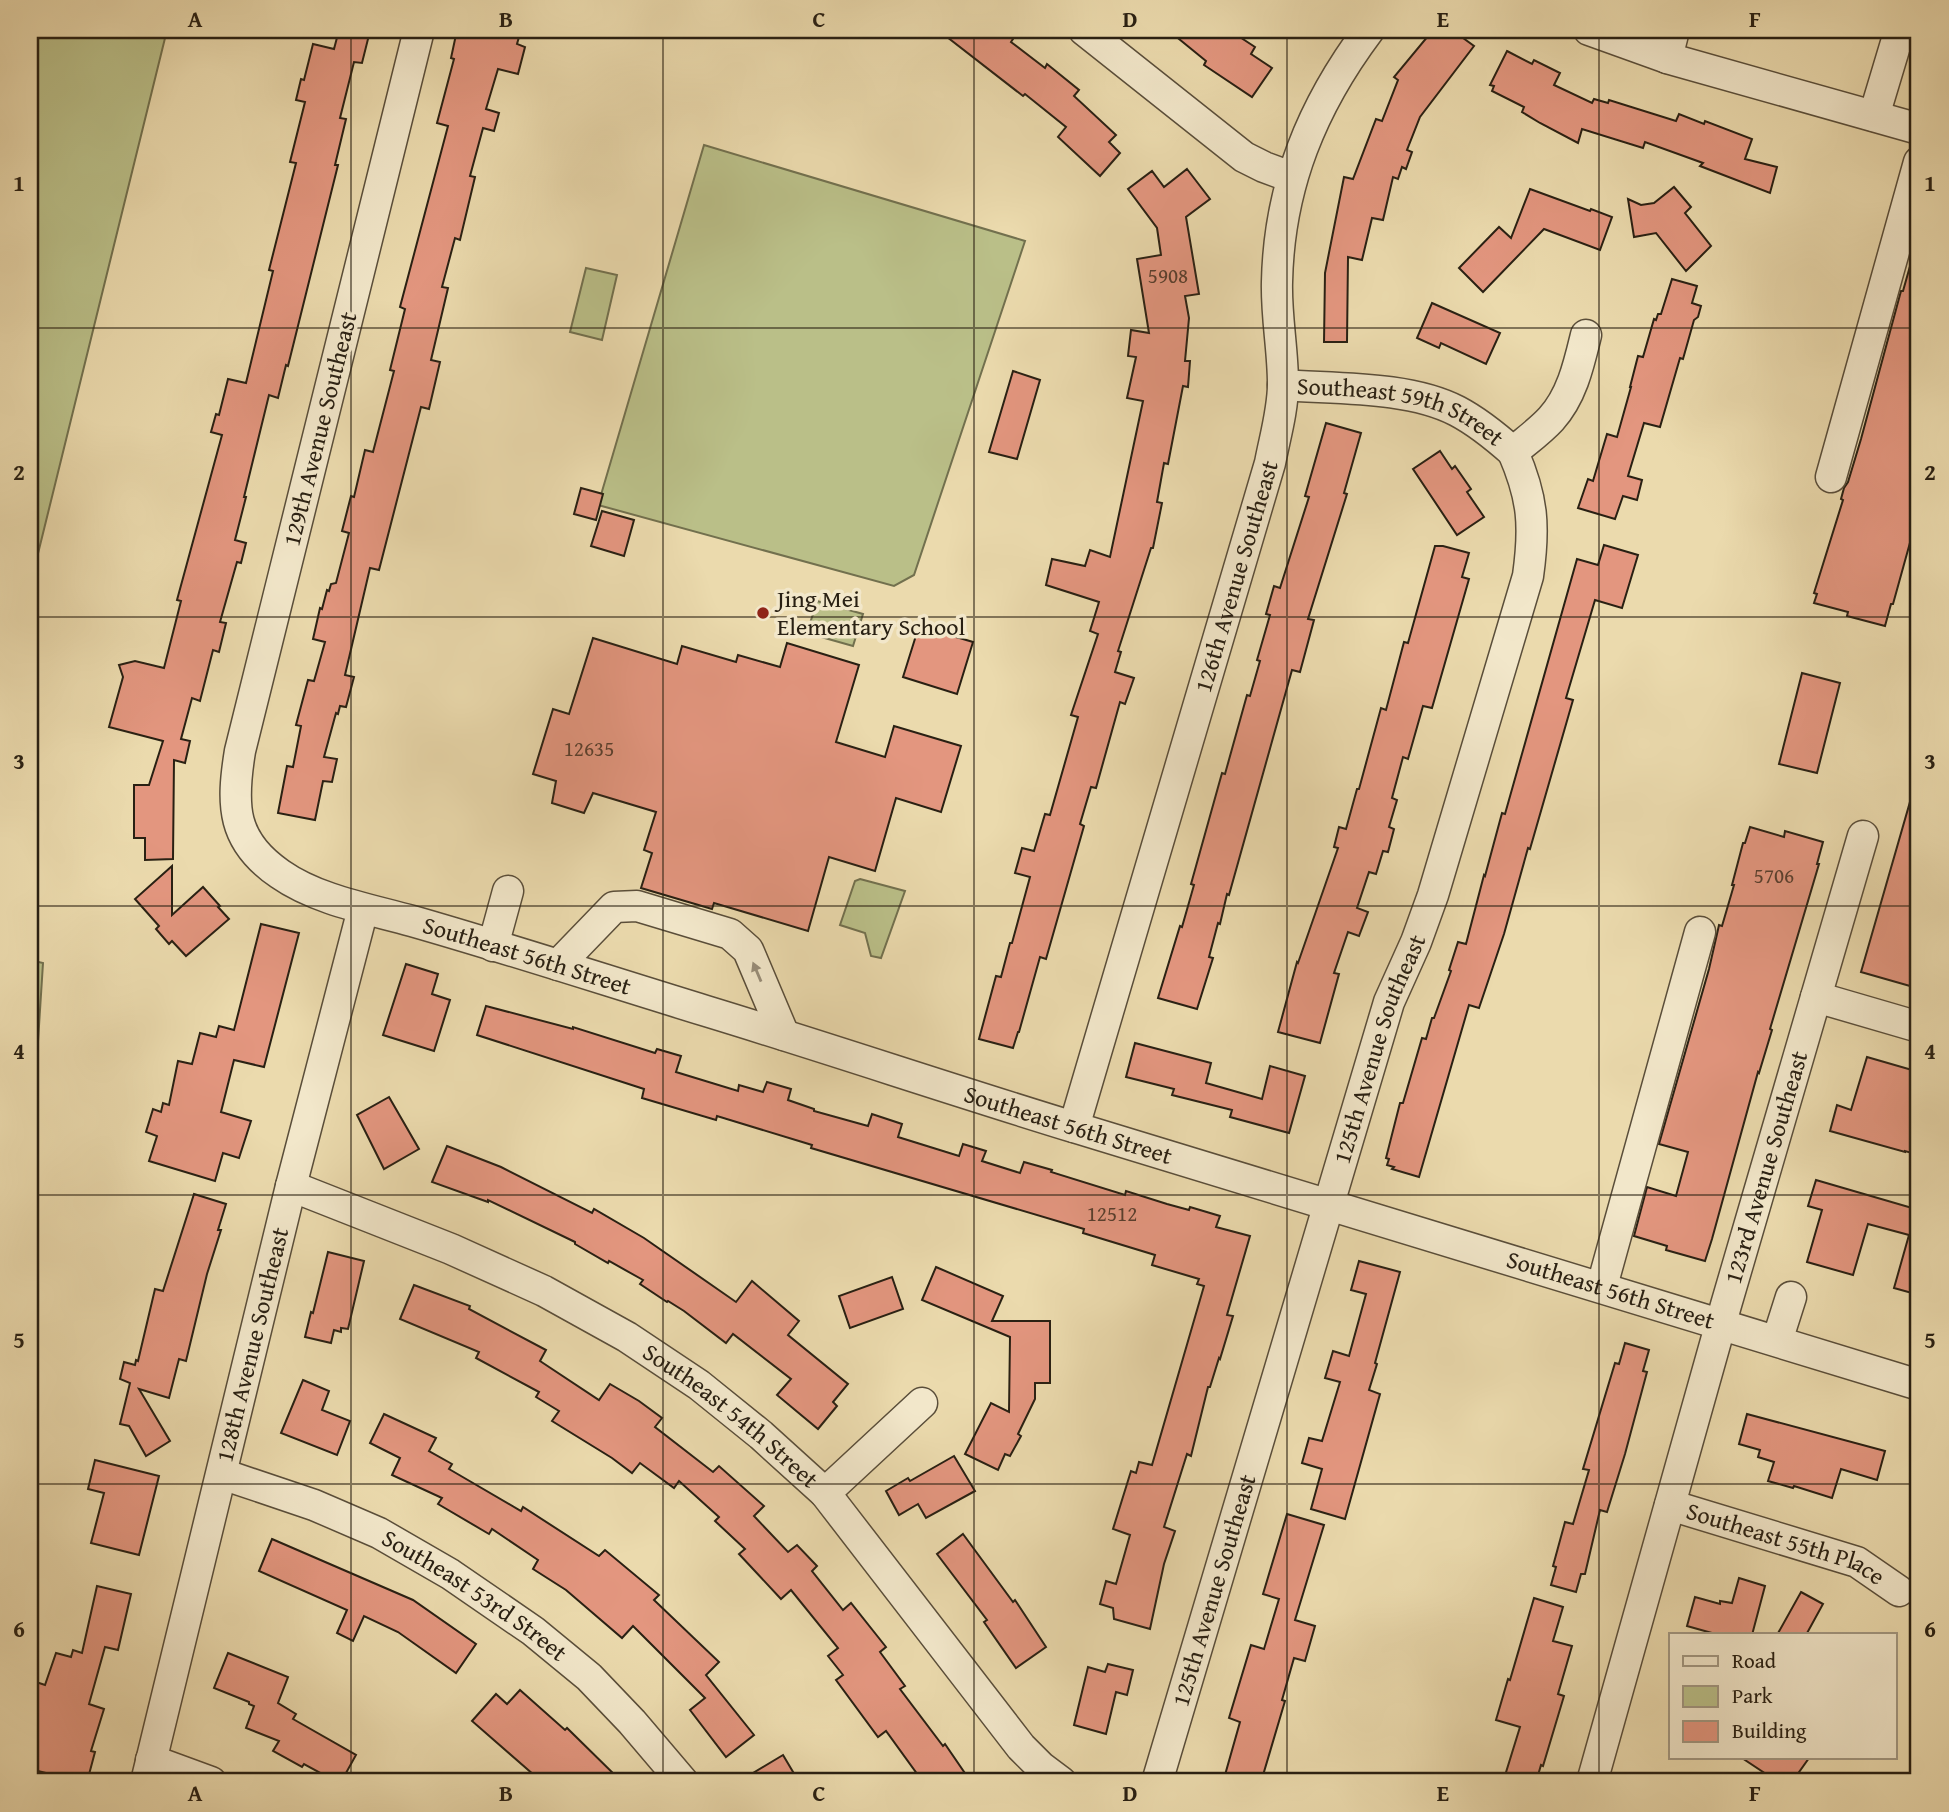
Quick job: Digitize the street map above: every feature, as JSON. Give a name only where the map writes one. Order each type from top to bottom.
[{"type":"street","name":"129th Avenue Southeast","points":[[241,829],[235,782],[240,751],[419,30]]},
{"type":"street","points":[[1084,30],[1244,157],[1291,177]]},
{"type":"street","name":"126th Avenue Southeast","points":[[1074,1127],[1270,463],[1283,385],[1277,317],[1277,280],[1282,226],[1291,177],[1310,128],[1335,78],[1369,30]]},
{"type":"street","points":[[1589,30],[1671,44],[1874,117],[1919,129]]},
{"type":"street","points":[[1874,117],[1898,36],[1919,37]]},
{"type":"street","points":[[1831,477],[1919,162]]},
{"type":"street","points":[[1513,452],[1552,418],[1568,395],[1578,371],[1586,335]]},
{"type":"street","name":"Southeast 59th Street","points":[[1283,385],[1390,392],[1423,398],[1455,410],[1484,427],[1513,452]]},
{"type":"street","name":"125th Avenue Southeast","points":[[1157,1782],[1389,1002],[1416,942],[1433,895],[1528,576],[1533,521],[1527,491],[1513,452]]},
{"type":"street","name":"Southeast 56th Street","points":[[241,829],[250,848],[263,862],[285,878],[363,909],[410,920],[558,965],[1074,1127],[1602,1286],[1919,1385]]},
{"type":"street","name":"123rd Avenue Southeast","points":[[1592,1782],[1721,1323],[1863,836]]},
{"type":"street","points":[[493,946],[508,891]]},
{"type":"street","points":[[558,965],[614,907],[637,906],[730,934],[748,950],[783,1035]]},
{"type":"street","name":"128th Avenue Southeast","points":[[149,1771],[291,1186],[363,909]]},
{"type":"street","points":[[1602,1286],[1700,932]]},
{"type":"street","points":[[1816,997],[1919,1027]]},
{"type":"street","name":"Southeast 54th Street","points":[[291,1186],[451,1249],[544,1291],[627,1337],[699,1385],[761,1435],[825,1493],[1021,1747],[1041,1768],[1061,1782]]},
{"type":"street","points":[[1777,1341],[1791,1297]]},
{"type":"street","points":[[825,1493],[922,1402]]},
{"type":"street","name":"Southeast 53rd Street","points":[[222,1474],[314,1505],[379,1533],[450,1574],[533,1631],[589,1677],[683,1782]]},
{"type":"street","name":"Southeast 55th Place","points":[[1670,1505],[1857,1562],[1899,1591]]},
{"type":"street","points":[[149,1771],[211,1782]]},
{"type":"green space","points":[[30,30],[167,30],[30,586]]},
{"type":"green space","points":[[704,145],[1025,241],[914,575],[894,586],[598,505]]},
{"type":"green space","points":[[586,268],[617,275],[602,340],[570,332]]},
{"type":"green space","points":[[817,601],[863,614],[853,646],[807,633]]},
{"type":"green space","points":[[860,879],[905,891],[881,958],[871,956],[865,933],[840,925],[855,881]]},
{"type":"green space","points":[[30,960],[43,963],[30,1167]]},
{"type":"building","points":[[339,30],[369,35],[362,63],[354,62],[340,118],[346,119],[335,165],[338,165],[288,366],[286,365],[278,398],[269,395],[244,497],[235,540],[246,543],[241,563],[237,562],[220,622],[226,623],[219,652],[213,650],[200,701],[192,698],[181,739],[190,741],[185,763],[174,760],[173,859],[145,860],[145,838],[134,838],[134,785],[149,785],[163,741],[109,727],[123,677],[119,665],[135,661],[164,668],[181,601],[177,600],[222,435],[211,432],[216,414],[219,415],[228,379],[246,383],[273,271],[269,270],[296,163],[290,162],[305,102],[296,100],[301,79],[304,80],[313,44],[334,49]]},
{"type":"building","points":[[457,30],[521,30],[517,44],[525,47],[518,74],[498,69],[486,109],[499,113],[494,131],[483,128],[470,176],[475,177],[460,240],[455,238],[442,287],[448,288],[431,360],[440,362],[429,409],[421,407],[379,570],[370,568],[345,675],[354,677],[346,707],[340,706],[338,714],[336,713],[324,757],[337,759],[332,782],[323,781],[315,820],[278,813],[287,766],[293,767],[301,726],[296,725],[308,680],[314,681],[325,642],[313,639],[320,608],[322,609],[327,590],[329,591],[331,584],[336,583],[349,533],[342,531],[351,496],[354,497],[365,450],[373,452],[394,371],[390,370],[405,309],[400,307],[448,126],[437,123],[454,59],[451,58]]},
{"type":"building","points":[[938,30],[1000,30],[1045,68],[1047,64],[1079,90],[1074,96],[1116,135],[1109,142],[1120,153],[1100,176],[1058,137],[1066,127]]},
{"type":"building","points":[[1168,30],[1229,30],[1255,47],[1251,54],[1272,68],[1252,97],[1204,65],[1206,61]]},
{"type":"building","points":[[1433,30],[1452,30],[1474,46],[1420,117],[1407,150],[1412,152],[1406,169],[1402,167],[1398,179],[1393,177],[1383,220],[1372,218],[1362,260],[1348,257],[1347,342],[1324,342],[1325,273],[1344,177],[1353,179],[1376,119],[1382,121],[1398,80],[1394,77]]},
{"type":"building","points":[[1507,51],[1532,64],[1534,60],[1560,73],[1554,85],[1592,103],[1594,99],[1608,103],[1609,100],[1676,121],[1679,114],[1752,139],[1745,159],[1777,167],[1770,193],[1700,166],[1703,163],[1645,142],[1643,148],[1582,129],[1578,143],[1540,123],[1522,112],[1524,107],[1492,91],[1494,86],[1490,85]]},
{"type":"building","points":[[1187,169],[1210,199],[1186,217],[1199,294],[1185,296],[1189,318],[1185,361],[1190,361],[1188,387],[1183,386],[1168,464],[1164,463],[1157,502],[1162,503],[1153,548],[1118,651],[1121,652],[1115,672],[1134,678],[1125,704],[1120,702],[1096,788],[1091,787],[1080,824],[1084,826],[1046,959],[1040,957],[1013,1048],[979,1039],[996,976],[1001,977],[1030,877],[1015,873],[1022,848],[1034,851],[1045,814],[1050,815],[1078,717],[1071,715],[1098,634],[1090,631],[1099,602],[1046,585],[1052,559],[1085,566],[1090,550],[1110,557],[1143,401],[1127,398],[1136,357],[1128,356],[1131,330],[1149,333],[1137,259],[1161,255],[1157,228],[1128,189],[1152,171],[1164,187]]},
{"type":"building","points":[[1674,187],[1691,207],[1685,213],[1711,246],[1686,271],[1656,233],[1634,237],[1628,199],[1641,205],[1654,203]]},
{"type":"building","points":[[1530,189],[1612,217],[1600,250],[1544,229],[1483,292],[1459,268],[1499,227],[1511,238]]},
{"type":"building","points":[[1914,252],[1919,253],[1919,522],[1916,521],[1885,626],[1847,616],[1848,612],[1814,603],[1817,594],[1814,593]]},
{"type":"building","points":[[1672,279],[1697,286],[1692,303],[1701,306],[1698,317],[1694,320],[1683,359],[1680,358],[1660,427],[1644,423],[1628,476],[1642,480],[1637,500],[1623,496],[1615,519],[1578,508],[1588,479],[1593,481],[1607,434],[1617,437],[1638,356],[1643,357],[1654,319],[1661,314]]},
{"type":"building","points":[[1432,303],[1500,333],[1486,364],[1441,343],[1439,348],[1417,338]]},
{"type":"building","points":[[1013,371],[1040,380],[1017,459],[989,452]]},
{"type":"building","points":[[1326,423],[1361,433],[1344,493],[1347,494],[1308,619],[1314,620],[1300,672],[1292,670],[1229,895],[1227,894],[1220,924],[1218,923],[1209,957],[1213,958],[1197,1009],[1158,998],[1194,885],[1191,884],[1222,773],[1225,774],[1247,695],[1250,696],[1260,661],[1257,660],[1270,615],[1266,614],[1274,586],[1280,588],[1309,497],[1305,496]]},
{"type":"building","points":[[1440,451],[1452,469],[1455,466],[1471,489],[1467,492],[1484,517],[1457,535],[1413,469]]},
{"type":"building","points":[[581,488],[603,494],[596,520],[574,514]]},
{"type":"building","points":[[602,511],[634,520],[624,556],[591,546]]},
{"type":"building","points":[[1604,545],[1638,555],[1622,608],[1595,600],[1566,698],[1573,700],[1530,849],[1528,848],[1504,934],[1479,1008],[1469,1005],[1419,1177],[1392,1169],[1394,1167],[1387,1165],[1389,1159],[1386,1158],[1400,1103],[1403,1103],[1422,1038],[1426,1039],[1451,971],[1449,970],[1458,942],[1466,944],[1577,559],[1598,565]]},
{"type":"building","points":[[1435,546],[1469,553],[1462,577],[1469,579],[1432,708],[1423,706],[1408,759],[1403,757],[1392,798],[1397,800],[1389,827],[1394,829],[1388,852],[1383,851],[1376,874],[1369,872],[1357,908],[1368,912],[1359,936],[1348,932],[1334,973],[1339,974],[1320,1043],[1278,1032],[1297,962],[1338,848],[1334,847],[1339,827],[1346,829],[1381,708],[1386,710],[1404,642],[1408,643]]},
{"type":"building","points":[[919,626],[973,642],[957,694],[903,677]]},
{"type":"building","points":[[593,638],[677,664],[682,646],[736,662],[738,655],[780,667],[787,643],[859,665],[836,742],[885,757],[894,726],[961,746],[941,812],[896,798],[875,871],[829,857],[808,931],[714,903],[712,909],[641,888],[652,853],[644,850],[656,812],[593,793],[584,813],[552,803],[556,781],[533,774],[553,709],[569,714]]},
{"type":"building","points":[[1802,673],[1840,683],[1817,773],[1779,764]]},
{"type":"building","points":[[1914,788],[1919,789],[1919,956],[1910,986],[1861,972]]},
{"type":"building","points":[[1750,827],[1784,837],[1785,831],[1823,842],[1819,864],[1705,1261],[1666,1250],[1667,1246],[1634,1236],[1647,1187],[1676,1196],[1688,1152],[1659,1144],[1719,925],[1722,926],[1743,843]]},
{"type":"building","points":[[172,866],[172,915],[203,887],[229,919],[186,956],[172,941],[169,944],[156,929],[159,926],[135,899]]},
{"type":"building","points":[[261,924],[299,933],[264,1067],[234,1060],[221,1112],[251,1121],[239,1158],[223,1153],[215,1181],[149,1161],[157,1136],[146,1132],[153,1109],[161,1112],[163,1103],[169,1105],[178,1061],[192,1064],[200,1033],[216,1037],[219,1026],[234,1030]]},
{"type":"building","points":[[406,964],[438,974],[432,994],[450,1000],[434,1051],[383,1035]]},
{"type":"building","points":[[486,1006],[573,1027],[655,1053],[657,1049],[681,1056],[676,1072],[738,1091],[739,1085],[763,1092],[767,1082],[791,1089],[788,1100],[814,1111],[868,1126],[872,1114],[902,1124],[898,1137],[959,1156],[963,1144],[986,1151],[982,1161],[1020,1173],[1024,1162],[1125,1195],[1126,1191],[1189,1210],[1190,1207],[1220,1216],[1216,1227],[1250,1236],[1227,1315],[1233,1316],[1208,1387],[1191,1456],[1187,1454],[1164,1527],[1175,1531],[1164,1564],[1150,1629],[1114,1619],[1113,1608],[1100,1604],[1106,1581],[1116,1584],[1130,1535],[1113,1529],[1131,1471],[1136,1473],[1139,1462],[1152,1465],[1204,1286],[1197,1284],[1199,1279],[1152,1265],[1155,1255],[1083,1233],[1084,1229],[811,1148],[812,1145],[717,1116],[716,1120],[642,1098],[644,1089],[477,1035]]},
{"type":"building","points":[[1135,1043],[1211,1063],[1206,1083],[1262,1099],[1270,1066],[1305,1076],[1289,1133],[1230,1117],[1232,1110],[1172,1095],[1174,1089],[1126,1077]]},
{"type":"building","points":[[1867,1057],[1919,1072],[1919,1155],[1830,1131],[1837,1105],[1851,1110]]},
{"type":"building","points":[[389,1097],[419,1149],[384,1169],[357,1115]]},
{"type":"building","points":[[447,1146],[501,1167],[592,1213],[594,1209],[644,1238],[736,1302],[752,1281],[799,1321],[788,1335],[848,1384],[833,1402],[837,1406],[818,1429],[777,1395],[791,1379],[733,1334],[726,1343],[684,1311],[640,1284],[643,1280],[609,1261],[608,1263],[575,1242],[488,1200],[432,1182]]},
{"type":"building","points":[[1816,1180],[1919,1210],[1919,1295],[1894,1288],[1909,1235],[1868,1224],[1853,1275],[1807,1262],[1822,1210],[1808,1206]]},
{"type":"building","points":[[194,1194],[226,1204],[186,1361],[179,1359],[169,1398],[139,1389],[170,1441],[146,1456],[129,1426],[120,1424],[130,1383],[120,1379],[124,1362],[135,1365],[136,1360],[138,1361],[155,1289],[163,1291]]},
{"type":"building","points":[[328,1252],[364,1261],[348,1329],[341,1328],[341,1332],[334,1330],[331,1343],[305,1337]]},
{"type":"building","points":[[1359,1261],[1400,1272],[1369,1390],[1380,1394],[1345,1519],[1311,1509],[1322,1469],[1302,1463],[1309,1438],[1322,1441],[1340,1382],[1325,1378],[1333,1351],[1349,1356],[1366,1294],[1351,1290]]},
{"type":"building","points":[[936,1267],[1003,1296],[992,1321],[1050,1321],[1050,1383],[1035,1383],[1035,1399],[1018,1434],[1021,1436],[1010,1456],[1005,1454],[998,1470],[965,1454],[991,1403],[1009,1412],[1010,1337],[922,1300]]},
{"type":"building","points":[[892,1277],[903,1309],[850,1328],[839,1296]]},
{"type":"building","points":[[414,1285],[470,1306],[469,1309],[546,1350],[540,1361],[599,1400],[610,1384],[639,1401],[662,1418],[655,1427],[713,1472],[719,1466],[764,1506],[754,1516],[788,1552],[797,1545],[817,1566],[812,1571],[843,1610],[851,1603],[886,1647],[880,1652],[905,1686],[900,1689],[943,1746],[945,1744],[971,1782],[923,1782],[886,1731],[878,1737],[836,1680],[843,1675],[828,1656],[838,1648],[791,1590],[781,1599],[739,1554],[745,1549],[715,1521],[719,1517],[679,1481],[674,1488],[640,1463],[632,1473],[552,1421],[559,1411],[536,1397],[539,1392],[476,1358],[479,1352],[400,1319]]},
{"type":"building","points":[[1625,1343],[1649,1350],[1643,1371],[1647,1372],[1607,1512],[1600,1510],[1585,1574],[1581,1574],[1576,1592],[1551,1585],[1556,1567],[1553,1566],[1565,1522],[1573,1524],[1589,1470],[1583,1469],[1615,1363],[1619,1364]]},
{"type":"building","points":[[303,1380],[329,1391],[322,1410],[350,1421],[337,1455],[281,1433]]},
{"type":"building","points":[[384,1414],[436,1438],[429,1451],[452,1464],[449,1469],[521,1511],[523,1507],[599,1556],[605,1550],[659,1595],[654,1600],[719,1662],[706,1675],[754,1735],[726,1757],[690,1710],[705,1698],[633,1626],[622,1638],[566,1590],[533,1569],[538,1560],[492,1529],[489,1534],[438,1504],[442,1498],[392,1475],[400,1458],[370,1443]]},
{"type":"building","points":[[1747,1414],[1885,1451],[1877,1480],[1841,1469],[1832,1498],[1768,1481],[1774,1462],[1758,1457],[1760,1450],[1739,1444]]},
{"type":"building","points":[[954,1456],[975,1491],[926,1518],[918,1504],[899,1515],[886,1491]]},
{"type":"building","points":[[95,1460],[159,1476],[139,1555],[91,1543],[104,1493],[88,1489]]},
{"type":"building","points":[[1287,1514],[1324,1525],[1295,1620],[1315,1626],[1305,1661],[1294,1658],[1282,1700],[1285,1701],[1261,1782],[1223,1782],[1240,1722],[1229,1718],[1251,1645],[1264,1649],[1279,1599],[1263,1594]]},
{"type":"building","points":[[963,1534],[1013,1602],[1015,1600],[1046,1647],[1016,1668],[984,1622],[987,1620],[937,1554]]},
{"type":"building","points":[[272,1539],[413,1600],[476,1644],[456,1673],[398,1632],[364,1616],[353,1641],[337,1633],[347,1610],[259,1571]]},
{"type":"building","points":[[1739,1578],[1765,1586],[1753,1633],[1712,1633],[1687,1626],[1695,1597],[1720,1604],[1720,1601],[1732,1603]]},
{"type":"building","points":[[97,1586],[131,1594],[118,1650],[105,1647],[89,1704],[104,1709],[91,1751],[95,1752],[87,1782],[82,1782],[30,1769],[30,1680],[45,1685],[56,1653],[71,1657],[73,1650],[82,1653]]},
{"type":"building","points":[[1801,1592],[1823,1604],[1807,1633],[1778,1633]]},
{"type":"building","points":[[1534,1598],[1563,1607],[1553,1641],[1572,1646],[1558,1694],[1564,1696],[1536,1782],[1503,1782],[1520,1727],[1496,1720]]},
{"type":"building","points":[[228,1653],[288,1677],[278,1703],[296,1714],[293,1719],[356,1755],[341,1782],[304,1764],[302,1767],[273,1751],[279,1741],[246,1728],[254,1706],[214,1688]]},
{"type":"building","points":[[1108,1664],[1133,1670],[1127,1695],[1116,1692],[1106,1734],[1074,1725],[1088,1667],[1105,1672]]},
{"type":"building","points":[[520,1690],[565,1730],[567,1728],[622,1782],[542,1782],[472,1721],[496,1694],[507,1704]]},
{"type":"building","points":[[783,1755],[799,1782],[738,1782]]},
{"type":"building","points":[[1744,1759],[1808,1759],[1792,1782],[1760,1782],[1766,1774]]},
{"type":"place","name":"Jing Mei Elementary School","points":[[763,613]]}]
